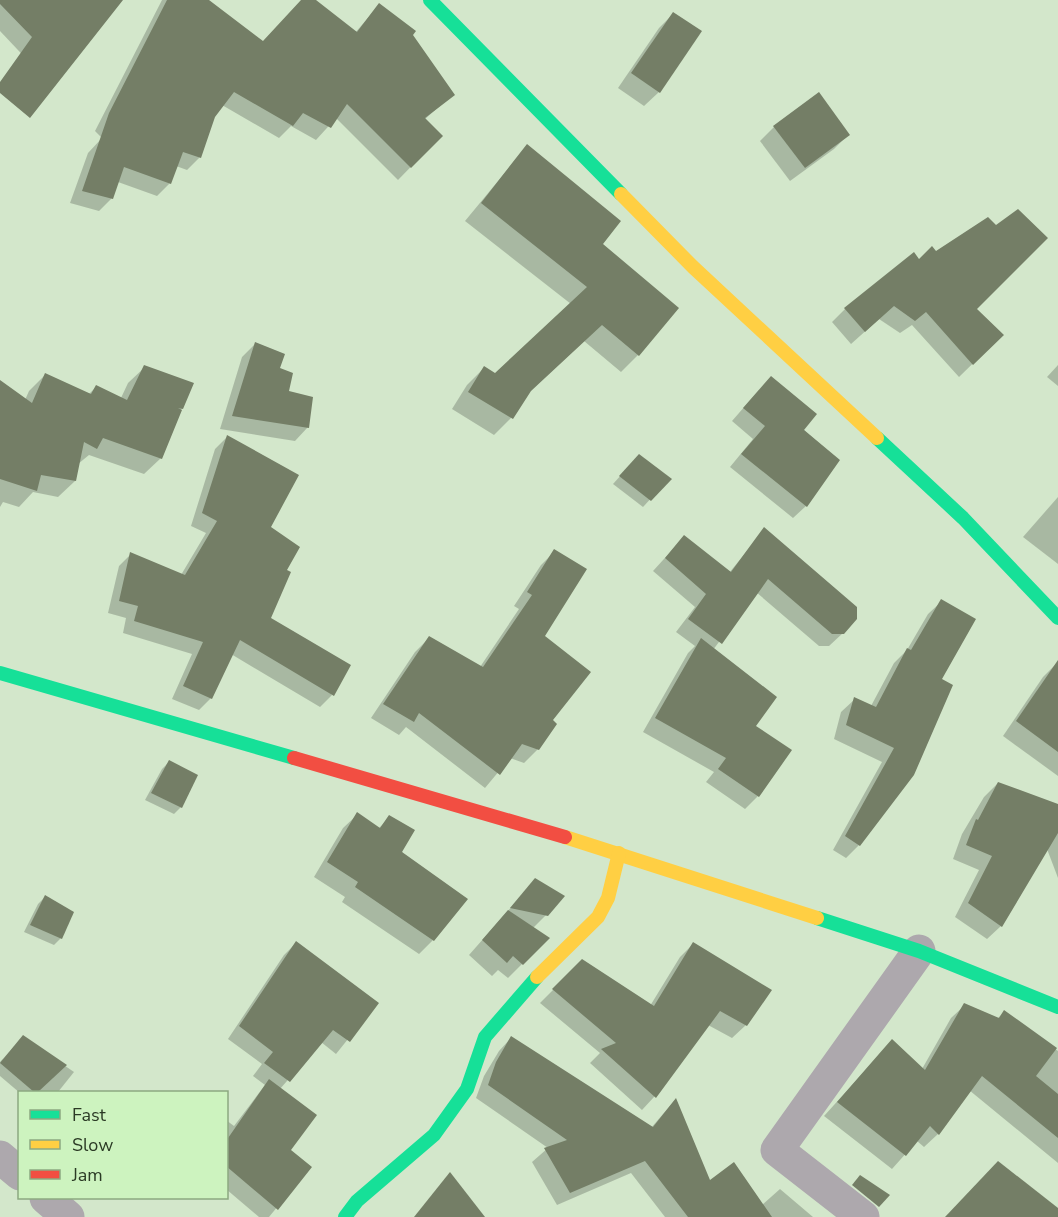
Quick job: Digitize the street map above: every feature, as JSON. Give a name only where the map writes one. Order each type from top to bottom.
[{"type":"street","points":[[430,0],[693,267],[963,518],[1058,618]]},
{"type":"street","points":[[0,673],[619,853],[919,951],[1058,1008]]},
{"type":"street","points":[[345,1217],[357,1201],[434,1135],[467,1089],[485,1037],[519,995],[598,917],[608,898],[619,853]]},
{"type":"street","points":[[863,1217],[777,1150],[919,951]]},
{"type":"street","points":[[0,1156],[18,1172]]},
{"type":"street","points":[[48,1199],[68,1217]]},
{"type":"building","points":[[0,0],[123,0],[30,118],[0,93],[0,82],[32,37],[0,4]]},
{"type":"building","points":[[167,0],[209,0],[263,41],[301,0],[316,0],[357,32],[379,3],[416,31],[413,35],[455,95],[425,118],[443,136],[411,168],[347,104],[331,128],[303,113],[293,126],[234,92],[215,117],[201,158],[183,152],[171,184],[124,167],[113,199],[82,191],[109,113]]},
{"type":"building","points":[[673,12],[702,31],[660,93],[631,73]]},
{"type":"building","points":[[819,92],[850,135],[805,168],[773,126]]},
{"type":"building","points":[[527,144],[621,221],[603,244],[679,308],[639,356],[602,325],[531,391],[513,419],[468,392],[484,366],[495,373],[587,287],[481,203]]},
{"type":"building","points":[[1018,209],[1048,238],[977,309],[1004,335],[973,365],[926,312],[915,321],[894,306],[865,332],[844,308],[914,252],[919,259],[932,246],[936,251],[988,217],[996,225]]},
{"type":"building","points":[[255,342],[285,354],[280,368],[293,373],[289,391],[313,397],[309,428],[232,416]]},
{"type":"building","points":[[144,365],[194,383],[183,409],[178,408],[182,410],[162,459],[103,438],[97,449],[84,442],[76,481],[41,475],[37,491],[0,479],[0,380],[32,403],[45,373],[91,394],[96,385],[127,400]]},
{"type":"building","points":[[771,376],[817,414],[804,430],[840,460],[807,507],[741,454],[765,426],[743,408]]},
{"type":"building","points":[[227,435],[299,475],[271,527],[300,547],[287,570],[291,572],[271,618],[351,665],[334,696],[240,640],[212,699],[183,686],[203,642],[134,621],[138,606],[119,601],[130,552],[185,575],[217,521],[202,513]]},
{"type":"building","points":[[639,454],[672,479],[651,501],[619,476]]},
{"type":"building","points":[[764,527],[857,607],[857,619],[844,634],[832,634],[768,579],[722,644],[688,619],[706,594],[665,558],[684,535],[731,572]]},
{"type":"building","points":[[554,549],[587,569],[545,636],[591,672],[553,720],[557,724],[539,750],[522,744],[500,775],[419,713],[414,722],[383,704],[429,636],[483,667],[532,595],[527,592]]},
{"type":"building","points":[[941,599],[976,619],[942,679],[953,685],[914,775],[860,846],[845,836],[894,748],[846,725],[854,697],[876,707],[907,648],[911,650]]},
{"type":"building","points":[[701,638],[777,697],[756,726],[792,750],[759,797],[718,769],[726,758],[655,718]]},
{"type":"building","points":[[1058,660],[1058,752],[1016,721]]},
{"type":"building","points":[[169,760],[198,775],[182,808],[151,793]]},
{"type":"building","points":[[998,782],[1058,804],[1058,833],[1002,927],[968,903],[992,856],[966,845],[976,819],[978,820]]},
{"type":"building","points":[[357,812],[380,828],[389,815],[415,830],[402,852],[468,899],[434,941],[355,887],[358,882],[327,862]]},
{"type":"building","points":[[535,878],[565,896],[548,916],[510,908]]},
{"type":"building","points":[[45,895],[74,912],[62,939],[30,925]]},
{"type":"building","points":[[508,910],[550,938],[523,965],[513,956],[507,963],[482,940]]},
{"type":"building","points":[[296,941],[379,1003],[350,1042],[333,1030],[290,1082],[264,1063],[273,1052],[239,1026]]},
{"type":"building","points":[[693,942],[772,990],[747,1026],[720,1011],[656,1098],[601,1049],[616,1043],[552,989],[582,959],[654,1006]]},
{"type":"building","points":[[964,1003],[999,1018],[1004,1010],[1057,1048],[1036,1076],[1058,1094],[1058,1138],[982,1076],[939,1135],[930,1126],[906,1156],[837,1102],[892,1039],[925,1070]]},
{"type":"building","points":[[23,1035],[67,1065],[39,1091],[33,1091],[0,1063]]},
{"type":"building","points":[[511,1036],[653,1127],[676,1098],[710,1180],[734,1162],[772,1217],[688,1217],[645,1161],[570,1193],[544,1148],[567,1140],[488,1085],[496,1062]]},
{"type":"building","points":[[269,1079],[317,1115],[291,1150],[312,1167],[278,1210],[228,1168],[228,1138]]},
{"type":"building","points":[[998,1161],[1058,1208],[1058,1217],[945,1217]]},
{"type":"building","points":[[450,1172],[485,1217],[414,1217]]},
{"type":"building","points":[[860,1175],[890,1195],[879,1207],[852,1185]]},
{"type":"traffic: fast","points":[[430,0],[621,194]]},
{"type":"traffic: fast","points":[[877,438],[963,518],[1058,618]]},
{"type":"traffic: fast","points":[[0,673],[294,758]]},
{"type":"traffic: fast","points":[[817,918],[919,951],[1058,1007]]},
{"type":"traffic: fast","points":[[345,1217],[357,1201],[434,1135],[467,1089],[485,1037],[537,977]]},
{"type":"traffic: slow","points":[[621,194],[693,267],[877,438]]},
{"type":"traffic: slow","points":[[565,837],[817,918]]},
{"type":"traffic: slow","points":[[537,977],[598,917],[608,898],[619,853]]},
{"type":"traffic: jam","points":[[294,758],[565,837]]}]
